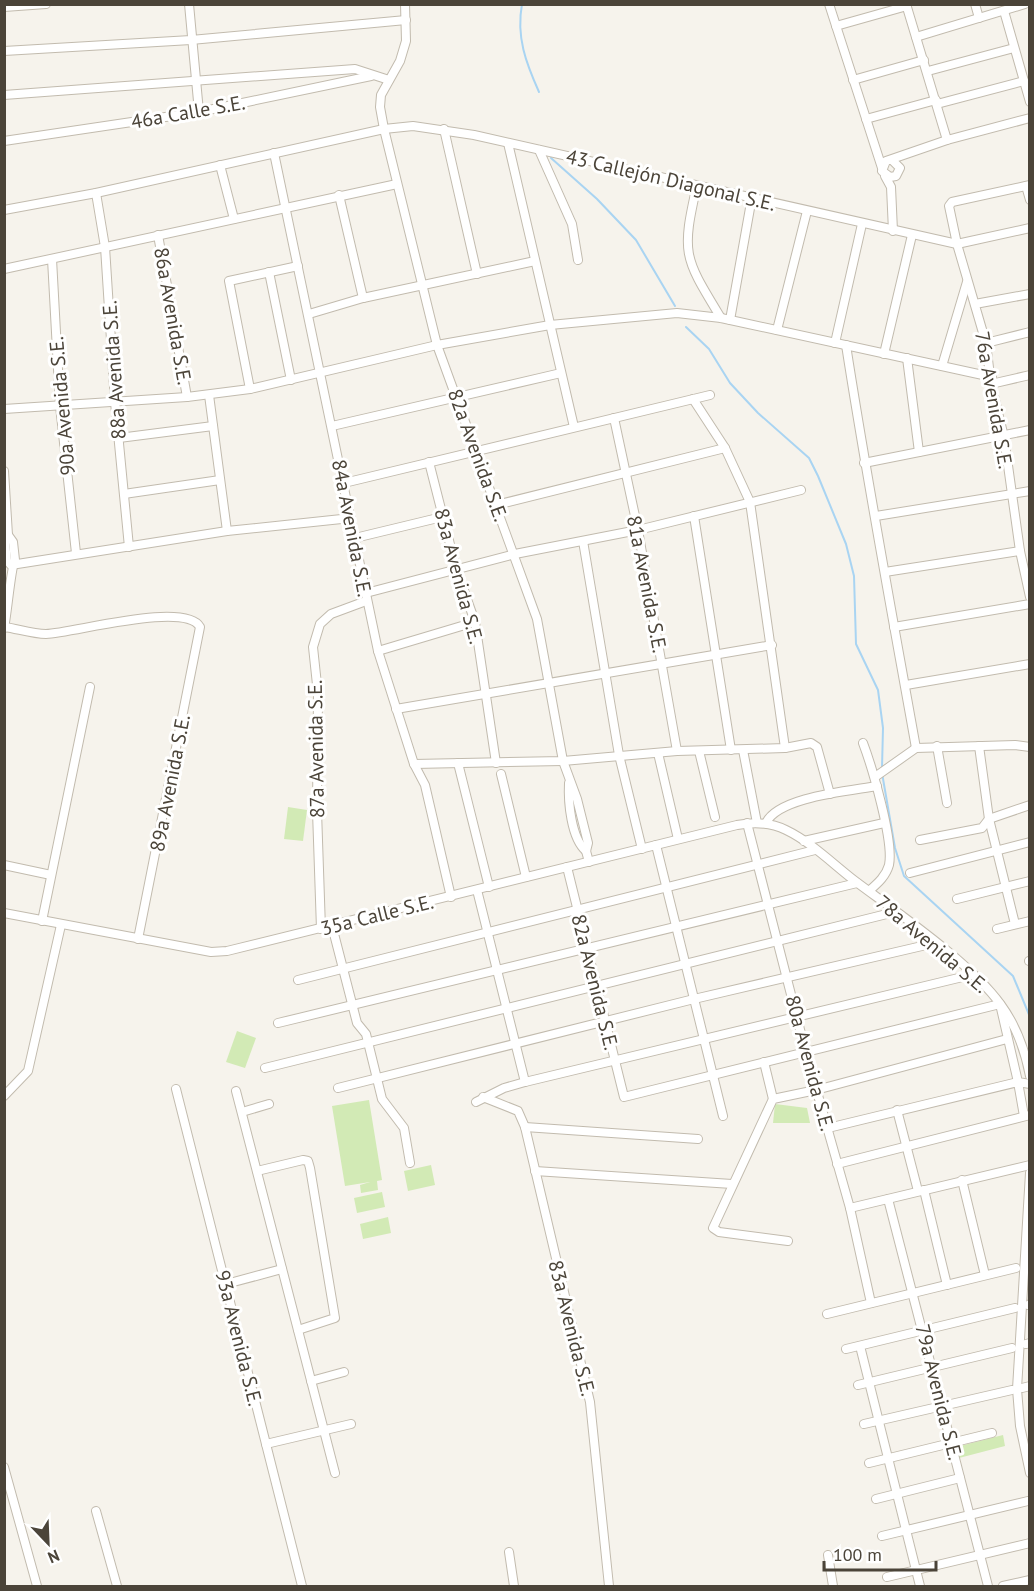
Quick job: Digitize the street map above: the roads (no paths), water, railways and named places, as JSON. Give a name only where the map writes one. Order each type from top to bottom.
[{"type":"street","points":[[4,7],[46,4]]},
{"type":"street","points":[[189,4],[199,112]]},
{"type":"street","name":"82a Avenida S.E.","points":[[405,4],[406,41],[400,61],[381,95],[380,107],[384,129],[437,345],[537,619],[569,782],[568,800],[580,846],[586,851],[589,862]]},
{"type":"street","points":[[829,4],[866,119],[891,187]]},
{"type":"street","points":[[975,4],[979,18]]},
{"type":"street","points":[[916,37],[1024,4]]},
{"type":"street","points":[[836,26],[906,5],[928,71],[947,140]]},
{"type":"street","points":[[1004,11],[1029,102]]},
{"type":"street","points":[[4,51],[191,40],[406,20]]},
{"type":"street","points":[[928,71],[1014,48]]},
{"type":"street","points":[[854,80],[924,60]]},
{"type":"street","points":[[4,95],[355,69],[389,80]]},
{"type":"street","name":"46a Calle S.E.","points":[[4,141],[199,112],[371,76]]},
{"type":"street","points":[[866,119],[1024,81]]},
{"type":"street","points":[[884,172],[895,165],[904,154],[1029,118]]},
{"type":"street","name":"43 Callejón Diagonal S.E.","points":[[4,210],[96,193],[384,129],[413,126],[444,129],[508,142],[957,244]]},
{"type":"street","points":[[444,129],[477,274]]},
{"type":"street","points":[[508,142],[574,427]]},
{"type":"street","points":[[538,150],[572,224],[578,260]]},
{"type":"street","name":"84a Avenida S.E.","points":[[274,153],[378,651],[414,764],[425,785],[451,897]]},
{"type":"street","points":[[878,153],[895,165]]},
{"type":"street","points":[[219,165],[234,219]]},
{"type":"street","points":[[884,172],[893,177],[895,165]]},
{"type":"street","points":[[893,231],[891,187],[895,165]]},
{"type":"street","points":[[4,269],[397,184]]},
{"type":"street","points":[[697,185],[686,247],[695,276],[721,318]]},
{"type":"street","points":[[1028,186],[1029,200]]},
{"type":"street","name":"76a Avenida S.E.","points":[[1028,186],[952,202],[949,206],[957,244],[986,343],[1004,436],[1011,495],[1029,597]]},
{"type":"street","name":"88a Avenida S.E.","points":[[96,193],[105,247],[115,402],[129,546]]},
{"type":"street","points":[[339,195],[363,298]]},
{"type":"street","points":[[730,320],[753,197]]},
{"type":"street","points":[[777,330],[807,211]]},
{"type":"street","points":[[835,343],[862,224]]},
{"type":"street","points":[[957,244],[1029,228]]},
{"type":"street","points":[[884,354],[912,235]]},
{"type":"street","name":"86a Avenida S.E.","points":[[158,236],[187,397]]},
{"type":"street","name":"90a Avenida S.E.","points":[[51,259],[60,406],[76,553]]},
{"type":"street","points":[[309,314],[363,298],[535,261]]},
{"type":"street","points":[[250,389],[229,281],[298,266]]},
{"type":"street","points":[[269,272],[291,380]]},
{"type":"street","points":[[942,366],[967,280]]},
{"type":"street","points":[[975,304],[1029,294]]},
{"type":"street","points":[[4,410],[209,395],[250,389],[437,345],[550,325],[677,313],[721,318],[907,358],[992,381],[1029,378]]},
{"type":"street","points":[[986,343],[1029,332]]},
{"type":"street","points":[[846,345],[864,463],[876,516],[916,748]]},
{"type":"street","points":[[907,358],[919,452]]},
{"type":"street","points":[[332,426],[561,374]]},
{"type":"street","name":"86a Avenida S.E.","points":[[209,395],[227,531]]},
{"type":"street","points":[[344,483],[710,395]]},
{"type":"street","points":[[693,399],[725,448],[750,502],[785,747]]},
{"type":"street","name":"81a Avenida S.E.","points":[[614,418],[638,530],[677,751]]},
{"type":"street","points":[[119,438],[213,426]]},
{"type":"street","points":[[864,463],[1029,430]]},
{"type":"street","points":[[496,505],[725,448]]},
{"type":"street","name":"83a Avenida S.E.","points":[[429,462],[456,568],[475,622],[496,763]]},
{"type":"street","points":[[4,471],[8,535],[15,560],[11,565],[10,597],[5,627]]},
{"type":"street","points":[[124,494],[220,480]]},
{"type":"street","name":"87a Avenida S.E.","points":[[321,929],[317,811],[318,694],[312,658],[320,624],[331,614],[366,597],[456,568],[638,530],[801,490]]},
{"type":"street","points":[[876,516],[1029,491]]},
{"type":"street","points":[[694,516],[731,750]]},
{"type":"street","points":[[355,538],[442,517]]},
{"type":"street","points":[[11,565],[227,531],[351,518]]},
{"type":"street","points":[[583,541],[619,755],[642,849]]},
{"type":"street","points":[[885,573],[1020,551]]},
{"type":"street","points":[[894,627],[1029,604]]},
{"type":"street","name":"89a Avenida S.E.","points":[[5,627],[47,634],[168,616],[193,620],[200,627],[138,939]]},
{"type":"street","points":[[378,651],[475,622]]},
{"type":"street","points":[[396,709],[772,645]]},
{"type":"street","points":[[906,685],[1029,663]]},
{"type":"street","points":[[42,921],[90,687]]},
{"type":"street","points":[[414,764],[563,760],[677,751],[742,750],[811,743],[818,747],[830,794]]},
{"type":"street","name":"78a Avenida S.E.","points":[[863,743],[875,777],[890,848],[889,866],[883,879],[870,890],[935,943],[1000,1004],[1020,1039],[1029,1076]]},
{"type":"street","points":[[937,746],[947,803]]},
{"type":"street","points":[[875,777],[916,748],[937,746],[1029,747]]},
{"type":"street","points":[[979,746],[989,819],[1014,924]]},
{"type":"street","points":[[742,750],[761,823]]},
{"type":"street","points":[[699,751],[715,817]]},
{"type":"street","points":[[658,753],[678,840]]},
{"type":"street","points":[[458,763],[489,887]]},
{"type":"street","points":[[501,774],[526,877]]},
{"type":"street","points":[[761,823],[780,808],[830,794],[877,786]]},
{"type":"street","points":[[920,840],[981,828],[989,819],[1029,805]]},
{"type":"street","name":"35a Calle S.E.","points":[[4,913],[211,952],[246,948],[656,845],[747,823],[761,823]]},
{"type":"street","name":"80a Avenida S.E.","points":[[747,823],[806,1053],[849,1208],[871,1304]]},
{"type":"street","points":[[761,823],[786,830],[804,841],[857,883],[870,890]]},
{"type":"street","points":[[804,841],[884,823]]},
{"type":"street","points":[[910,873],[1029,842]]},
{"type":"street","points":[[656,845],[723,1116]]},
{"type":"street","points":[[298,980],[814,850]]},
{"type":"street","points":[[4,865],[51,875]]},
{"type":"street","name":"82a Avenida S.E.","points":[[567,867],[624,1097],[713,1075]]},
{"type":"street","points":[[957,899],[1029,881]]},
{"type":"street","points":[[278,1023],[857,883]]},
{"type":"street","points":[[477,890],[525,1082],[704,1037],[971,975]]},
{"type":"street","points":[[265,1068],[895,912]]},
{"type":"street","points":[[997,929],[1029,921]]},
{"type":"street","points":[[4,1096],[28,1071],[61,925]]},
{"type":"street","points":[[332,926],[357,1023],[368,1043],[382,1099],[404,1128],[410,1162]]},
{"type":"street","points":[[338,1088],[694,999],[935,943]]},
{"type":"street","points":[[713,1075],[1000,1004],[1027,1116],[837,1164]]},
{"type":"street","points":[[773,1099],[1007,1040]]},
{"type":"street","points":[[764,1062],[773,1099],[714,1223],[714,1230],[788,1241]]},
{"type":"street","name":"83a Avenida S.E.","points":[[525,1082],[480,1099],[518,1111],[525,1127],[590,1402],[609,1587]]},
{"type":"street","points":[[828,1128],[1018,1082],[1029,1084]]},
{"type":"street","name":"93a Avenida S.E.","points":[[176,1089],[302,1587]]},
{"type":"street","points":[[236,1091],[335,1473]]},
{"type":"street","points":[[242,1112],[269,1104]]},
{"type":"street","points":[[897,1110],[947,1285]]},
{"type":"street","points":[[525,1127],[698,1139]]},
{"type":"street","points":[[257,1172],[303,1160],[308,1161],[310,1168],[335,1318],[298,1330]]},
{"type":"street","points":[[849,1208],[1029,1165]]},
{"type":"street","points":[[535,1171],[732,1184]]},
{"type":"street","points":[[1029,1173],[1017,1389],[1026,1438],[1029,1473]]},
{"type":"street","points":[[962,1180],[986,1275]]},
{"type":"street","name":"79a Avenida S.E.","points":[[888,1199],[924,1331],[987,1587]]},
{"type":"street","points":[[827,1314],[1016,1268]]},
{"type":"street","points":[[226,1284],[282,1269]]},
{"type":"street","points":[[846,1349],[1015,1308]]},
{"type":"street","points":[[860,1346],[920,1587]]},
{"type":"street","points":[[858,1385],[1012,1348]]},
{"type":"street","points":[[311,1382],[344,1372]]},
{"type":"street","points":[[864,1424],[1012,1390]]},
{"type":"street","points":[[266,1444],[351,1424]]},
{"type":"street","points":[[869,1463],[992,1433]]},
{"type":"street","points":[[4,1467],[37,1587]]},
{"type":"street","points":[[876,1499],[960,1478]]},
{"type":"street","points":[[882,1536],[1028,1500]]},
{"type":"street","points":[[96,1510],[117,1587]]},
{"type":"street","points":[[887,1577],[1029,1543]]},
{"type":"street","points":[[509,1551],[513,1587]]},
{"type":"street","points":[[828,1555],[833,1587]]},
{"type":"street","points":[[1003,1587],[1029,1580]]},
{"type":"waterway","points":[[522,4],[520,28],[523,50],[539,92]]},
{"type":"waterway","points":[[551,158],[597,199],[636,240],[675,306]]},
{"type":"waterway","points":[[686,327],[709,349],[730,383],[758,413],[809,458],[818,476],[846,544],[854,576],[856,644],[878,690],[883,728],[882,768]]},
{"type":"waterway","points":[[882,773],[895,848],[904,876],[1013,976],[1030,1017]]}]
